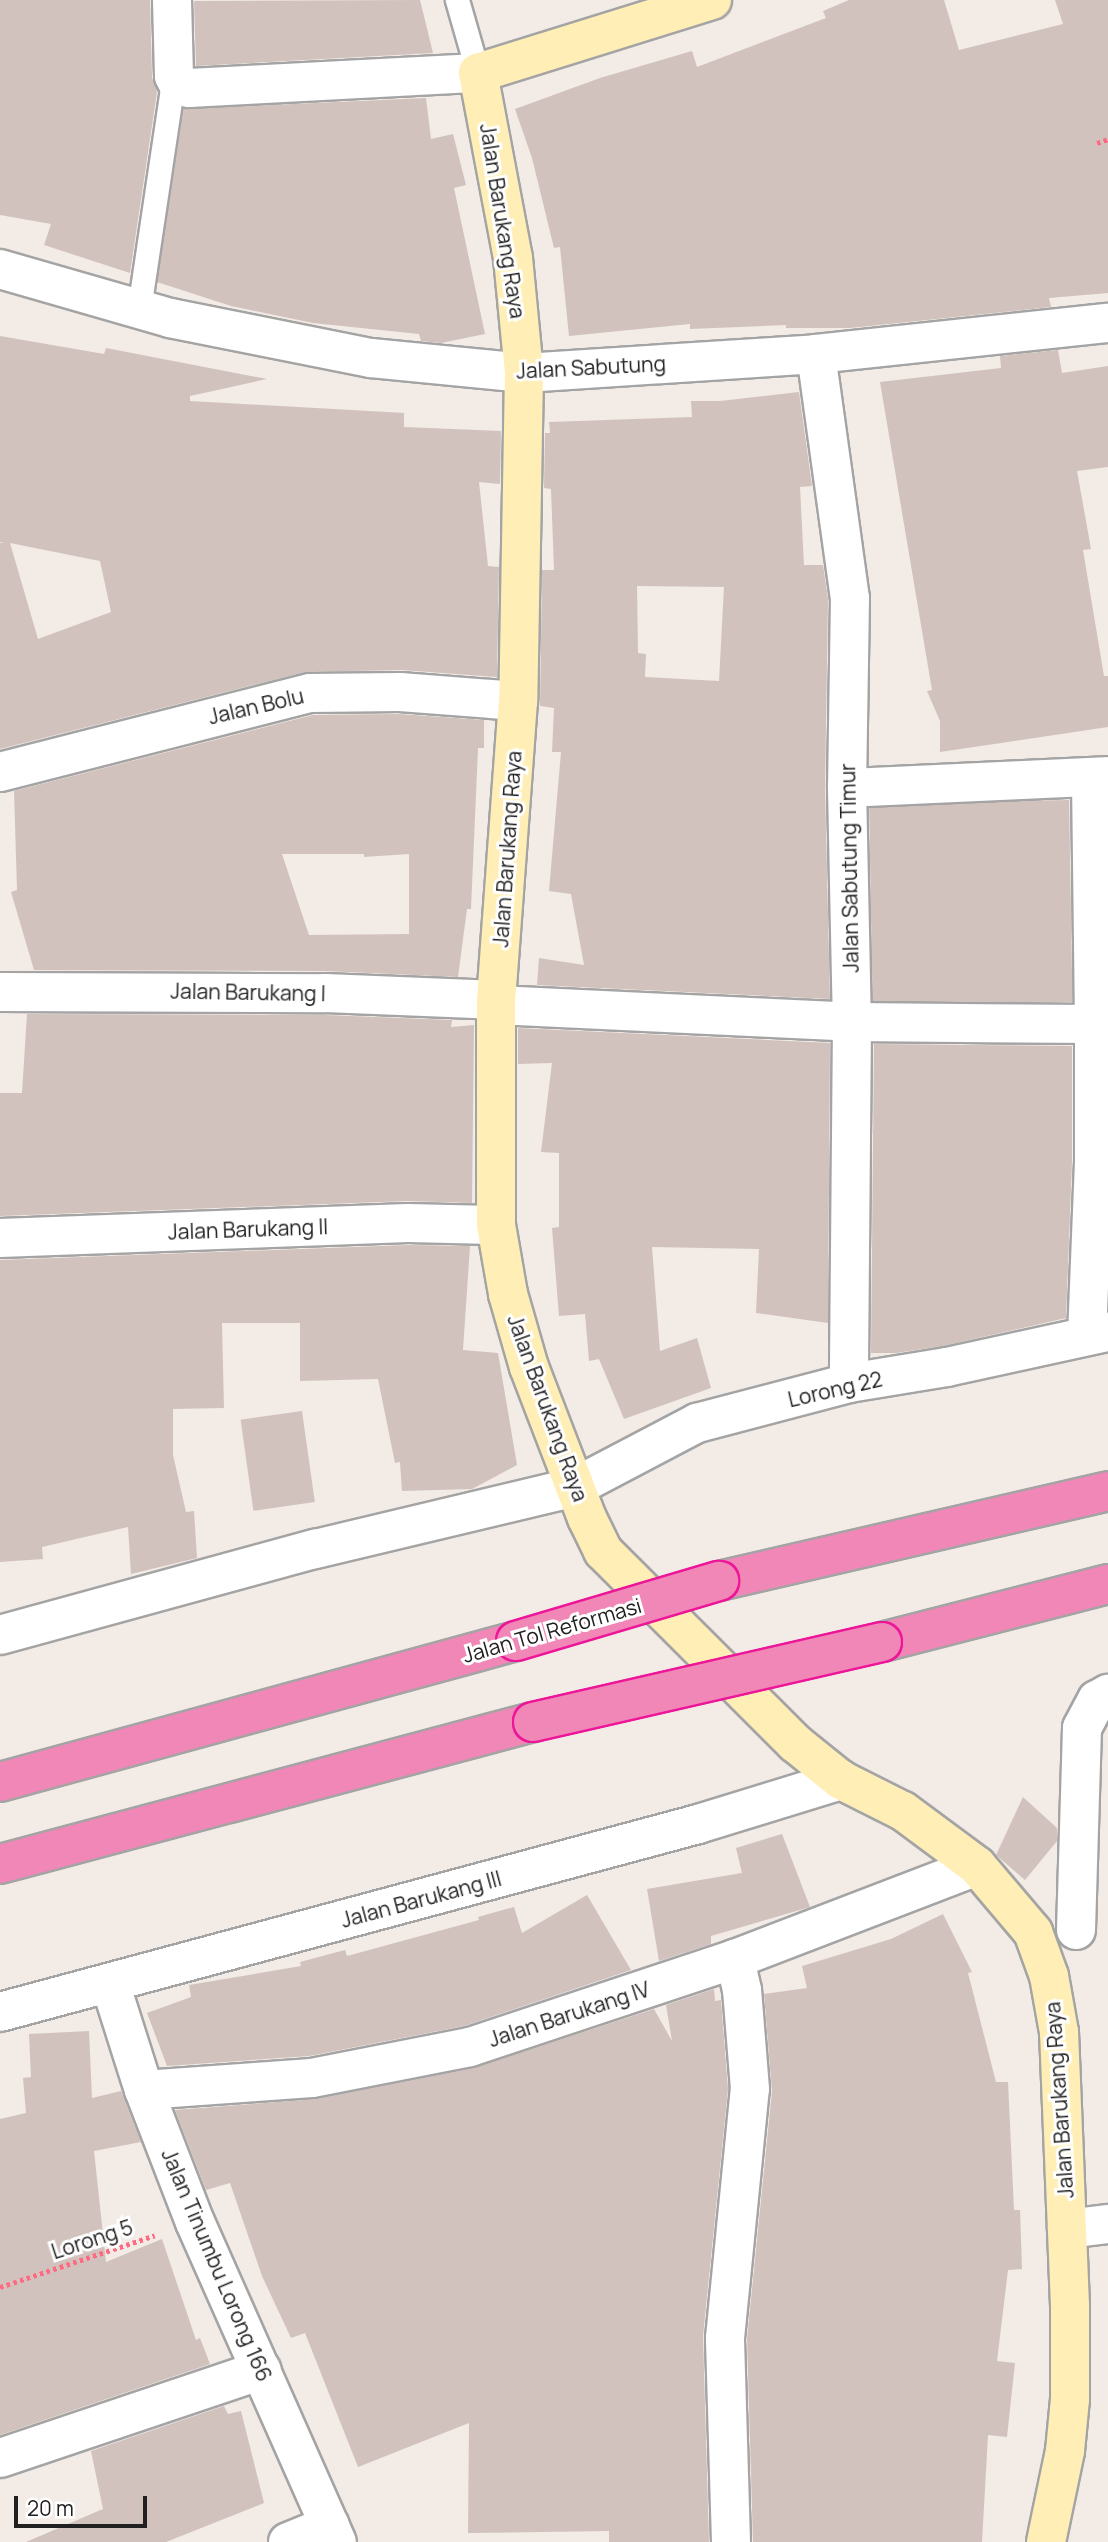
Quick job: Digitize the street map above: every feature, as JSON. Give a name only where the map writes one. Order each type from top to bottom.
[{"type":"highway","name":"Jalan Tol Reformasi","points":[[0,1783],[516,1641],[719,1581],[1108,1491]]},
{"type":"highway","points":[[0,1864],[533,1722],[882,1642],[1108,1584]]},
{"type":"street","points":[[172,0],[174,76],[178,84],[206,89],[478,73],[712,0]]},
{"type":"street","name":"Jalan Barukang Raya","points":[[478,73],[513,258],[524,373],[518,701],[496,1003],[496,1225],[508,1294],[529,1367],[603,1551],[795,1742],[841,1780],[904,1811],[977,1866],[1033,1932],[1049,1976],[1059,2032],[1067,2229],[1070,2399],[1065,2451],[1046,2542]]},
{"type":"street","name":"Jalan Sabutung","points":[[0,269],[139,309],[371,358],[524,373],[816,354],[1108,323]]},
{"type":"street","name":"Jalan Sabutung Timur","points":[[816,354],[849,597],[847,789],[852,1022],[849,1384]]},
{"type":"street","name":"Jalan Bolu","points":[[0,772],[310,693],[400,692],[518,701]]},
{"type":"street","points":[[847,789],[1099,778],[1099,1033],[1094,1161],[1097,1334]]},
{"type":"street","name":"Jalan Barukang I","points":[[0,992],[325,993],[1099,1033]]},
{"type":"street","name":"Jalan Barukang II","points":[[0,1238],[408,1223],[496,1225]]},
{"type":"street","name":"Lorong 22","points":[[575,1487],[696,1423],[849,1384],[947,1367],[1097,1334]]},
{"type":"street","points":[[0,1635],[315,1549],[575,1487]]},
{"type":"street","points":[[1033,1932],[1092,1930],[1082,1728],[1097,1700],[1108,1693]]},
{"type":"street","name":"Jalan Barukang III","points":[[0,2012],[698,1824],[841,1780]]},
{"type":"street","name":"Jalan Barukang IV","points":[[144,2090],[312,2078],[388,2066],[470,2047],[735,1959],[977,1866]]},
{"type":"street","points":[[731,2542],[725,2337],[750,2089],[742,1990],[735,1959]]},
{"type":"street","name":"Jalan Tinumbu Lorong 166","points":[[110,1983],[144,2090],[195,2222],[334,2533]]},
{"type":"street","points":[[1067,2229],[1108,2224]]},
{"type":"street","points":[[0,2458],[262,2370]]},
{"type":"street","points":[[288,2542],[334,2533]]},
{"type":"lane","points":[[457,0],[478,73]]},
{"type":"lane","points":[[139,309],[174,76]]},
{"type":"path","points":[[1097,143],[1108,139]]},
{"type":"path","name":"Lorong 5","points":[[0,2287],[195,2222]]},
{"type":"building","points":[[0,0],[150,0],[152,77],[157,92],[130,273],[44,245],[51,224],[0,215]]},
{"type":"building","points":[[420,0],[433,53],[196,66],[194,1]]},
{"type":"building","points":[[849,0],[944,0],[959,50],[1063,24],[1055,0],[1108,0],[1108,293],[1049,298],[1051,307],[850,328],[786,328],[786,325],[690,329],[690,324],[569,336],[560,247],[554,248],[532,158],[515,109],[600,78],[692,51],[697,67],[826,18],[823,11]]},
{"type":"building","points":[[426,98],[431,139],[453,134],[466,185],[454,188],[485,334],[441,343],[421,341],[419,334],[313,323],[231,306],[157,282],[183,109]]},
{"type":"building","points":[[0,336],[104,354],[106,348],[267,379],[190,396],[190,401],[404,413],[404,427],[501,431],[500,484],[479,482],[488,566],[499,567],[497,677],[402,670],[305,672],[0,749],[0,543],[4,542],[0,542]],"holes":[[[10,543],[100,561],[111,612],[38,639]]]},
{"type":"building","points":[[1058,350],[1062,373],[1108,366],[1108,467],[1077,471],[1091,549],[1083,550],[1104,676],[1108,676],[1108,727],[940,752],[940,721],[927,691],[932,690],[880,382],[1001,368],[1000,356]]},
{"type":"building","points":[[799,392],[812,486],[800,487],[804,565],[823,565],[828,599],[825,788],[830,999],[537,985],[539,958],[584,965],[571,894],[549,891],[561,752],[552,752],[554,708],[540,706],[542,570],[554,570],[551,489],[544,488],[545,433],[550,433],[549,422],[692,417],[691,401],[720,401]],"holes":[[[637,586],[724,587],[719,681],[645,677],[646,654],[638,653]]]},
{"type":"building","points":[[399,714],[484,720],[484,748],[478,748],[471,909],[467,909],[458,977],[325,971],[34,970],[11,892],[17,890],[14,791],[313,715]],"holes":[[[282,854],[364,854],[364,857],[409,854],[409,934],[309,935]]]},
{"type":"building","points":[[1069,800],[1073,1002],[873,1005],[869,803]]},
{"type":"building","points":[[27,1014],[325,1015],[452,1020],[451,1027],[474,1025],[472,1203],[407,1201],[0,1216],[0,1093],[22,1093]]},
{"type":"building","points":[[518,1028],[830,1043],[828,1323],[756,1313],[759,1249],[652,1247],[660,1351],[697,1338],[711,1388],[624,1419],[599,1359],[589,1361],[585,1314],[559,1316],[552,1228],[559,1227],[559,1153],[541,1152],[552,1063],[518,1064]]},
{"type":"building","points":[[874,1044],[1072,1046],[1072,1161],[1066,1318],[943,1346],[896,1353],[871,1353]]},
{"type":"building","points":[[408,1245],[470,1246],[463,1350],[498,1353],[517,1465],[472,1489],[402,1491],[400,1462],[395,1463],[378,1379],[300,1381],[300,1323],[222,1323],[224,1408],[173,1409],[173,1455],[186,1512],[194,1511],[197,1558],[131,1574],[128,1527],[42,1547],[43,1559],[0,1562],[0,1260]]},
{"type":"building","points":[[302,1411],[315,1502],[253,1511],[241,1420]]},
{"type":"building","points":[[1023,1797],[1057,1828],[1057,1841],[1025,1880],[996,1855]]},
{"type":"building","points":[[782,1834],[810,1907],[711,1936],[711,1944],[659,1961],[647,1889],[742,1873],[736,1848]]},
{"type":"building","points":[[587,1895],[631,1970],[464,2026],[309,2056],[167,2066],[147,2013],[191,1997],[189,1985],[301,1966],[300,1962],[345,1950],[347,1956],[479,1920],[478,1917],[514,1907],[522,1933]]},
{"type":"building","points":[[943,1914],[972,1972],[968,1973],[996,2082],[1008,2082],[1014,2210],[1020,2210],[1022,2269],[1008,2270],[997,2361],[1015,2363],[1007,2437],[988,2435],[982,2542],[753,2542],[747,2339],[772,2091],[764,1994],[807,1988],[802,1966],[891,1939]]},
{"type":"building","points":[[714,1989],[715,2001],[721,2000],[728,2089],[703,2336],[709,2542],[609,2542],[609,2531],[468,2533],[469,2423],[358,2467],[305,2333],[291,2338],[262,2276],[230,2183],[206,2190],[175,2110],[316,2099],[474,2068],[654,2009],[672,2041],[666,2005]]},
{"type":"building","points":[[89,2031],[92,2098],[121,2091],[141,2142],[94,2151],[106,2262],[162,2239],[196,2340],[200,2338],[210,2364],[0,2435],[0,2119],[26,2113],[23,2078],[31,2077],[29,2034]]},
{"type":"building","points":[[224,2406],[228,2414],[241,2411],[264,2503],[166,2542],[26,2542],[103,2509],[91,2451]]}]
